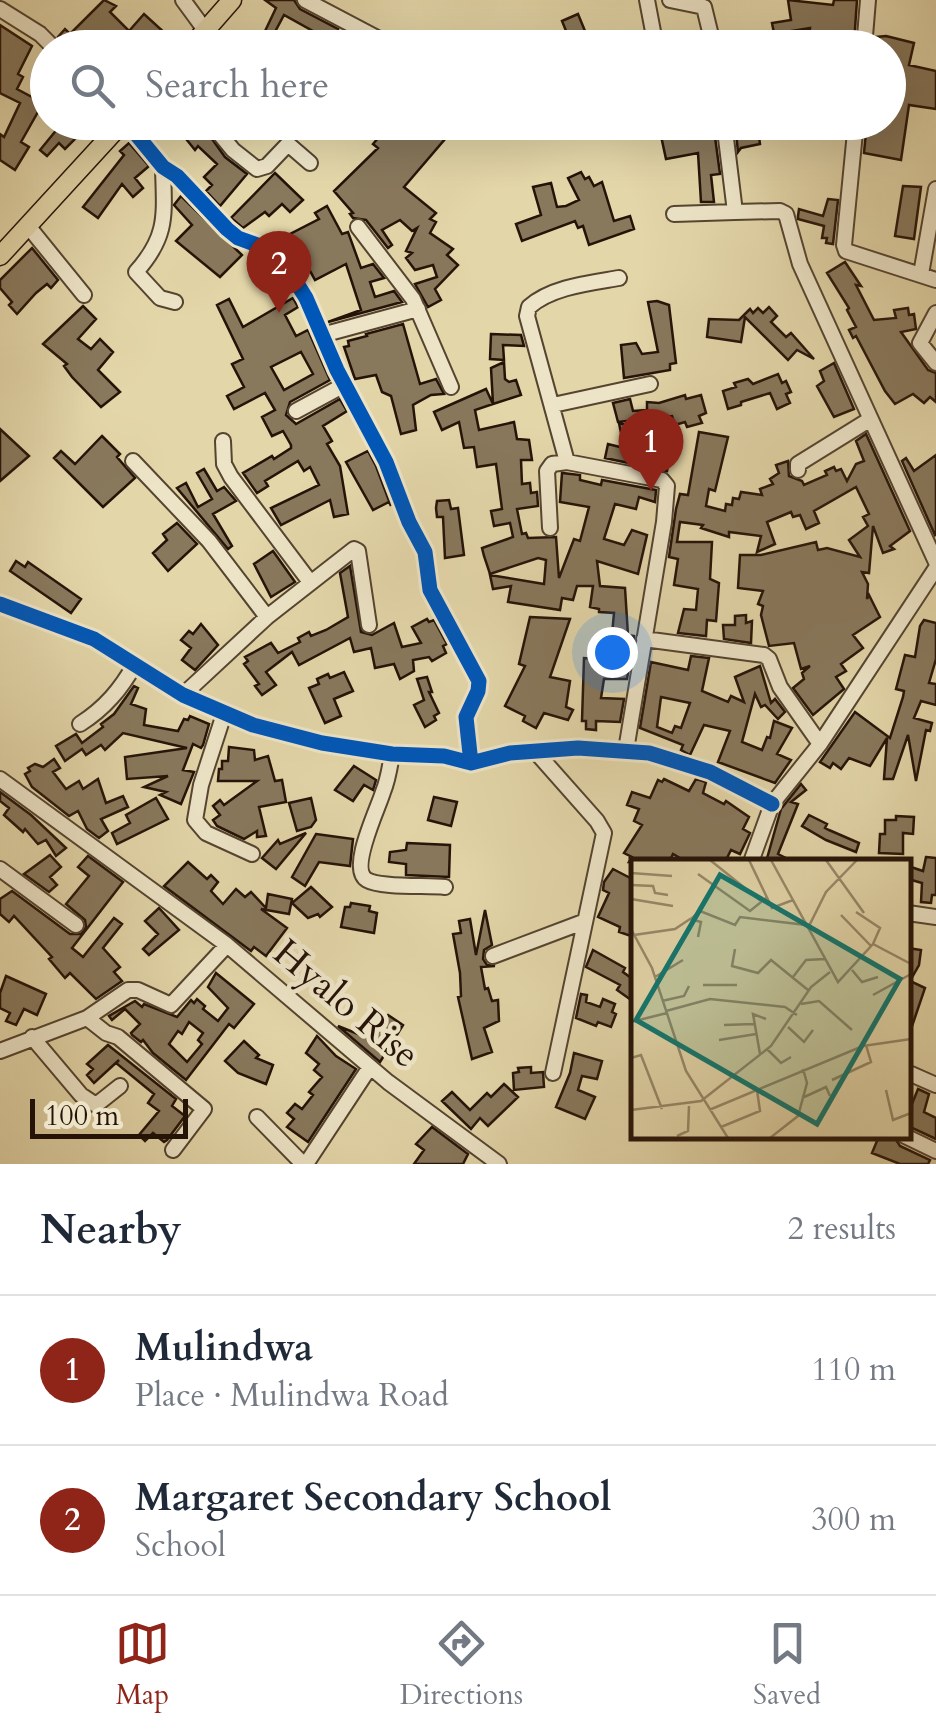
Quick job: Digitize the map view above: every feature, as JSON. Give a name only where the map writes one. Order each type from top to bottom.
[{"type":"main road","points":[[205,30],[232,0]]},
{"type":"main road","points":[[0,256],[106,140]]},
{"type":"street","points":[[183,0],[205,30]]},
{"type":"street","points":[[305,0],[362,30]]},
{"type":"street","points":[[647,0],[655,30]]},
{"type":"street","points":[[670,0],[704,7],[710,30]]},
{"type":"street","points":[[866,30],[868,0]]},
{"type":"street","points":[[0,8],[34,30]]},
{"type":"street","points":[[136,140],[238,238],[271,250],[285,264],[306,298],[425,552],[430,590],[479,682],[466,717],[471,763]]},
{"type":"street","points":[[225,140],[258,169],[267,166],[288,144],[310,164]]},
{"type":"street","points":[[726,140],[735,212]]},
{"type":"street","points":[[854,140],[844,245],[851,255],[929,276],[936,189]]},
{"type":"street","points":[[163,167],[164,224],[155,250],[136,272],[160,298],[175,302]]},
{"type":"street","points":[[674,214],[786,214],[800,264],[935,571],[820,744],[772,804],[751,859]]},
{"type":"street","points":[[28,226],[84,295]]},
{"type":"street","points":[[358,227],[418,308],[451,387]]},
{"type":"street","points":[[567,462],[527,316],[528,307],[552,294],[619,278]]},
{"type":"street","points":[[322,336],[418,308]]},
{"type":"street","points":[[936,313],[920,343],[936,363]]},
{"type":"street","points":[[296,411],[346,384]]},
{"type":"street","points":[[553,405],[650,384]]},
{"type":"street","points":[[798,470],[798,464],[868,420]]},
{"type":"street","points":[[223,441],[224,464],[231,478],[310,582]]},
{"type":"street","points":[[133,461],[209,541],[266,617]]},
{"type":"street","points":[[550,528],[548,471],[552,464],[567,462],[662,480],[667,486],[626,750]]},
{"type":"street","points":[[182,695],[266,617],[356,549],[368,625]]},
{"type":"street","points":[[0,604],[81,633],[182,695],[224,714],[305,738],[471,763],[510,753],[578,748],[626,750],[710,772],[772,804]]},
{"type":"street","points":[[644,639],[764,655],[780,687],[820,744]]},
{"type":"street","points":[[80,724],[98,713],[121,688],[135,664]]},
{"type":"street","points":[[224,714],[200,784],[195,820],[206,833],[252,854]]},
{"type":"street","points":[[536,751],[602,828],[604,846],[583,922],[554,1073]]},
{"type":"street","points":[[392,754],[367,836],[361,874],[376,883],[445,887]]},
{"type":"street","points":[[0,779],[228,945]]},
{"type":"street","points":[[0,868],[76,925]]},
{"type":"street","points":[[911,914],[936,916]]},
{"type":"street","points":[[493,956],[583,922]]},
{"type":"street","name":"Hyalo Rise","points":[[0,1051],[87,1018],[133,989],[167,1005],[175,1003],[228,945],[370,1067],[498,1164]]},
{"type":"street","points":[[87,1018],[118,1037],[204,1110],[173,1150]]},
{"type":"street","points":[[32,1037],[82,1095],[96,1105],[120,1086]]},
{"type":"street","points":[[257,1117],[304,1164],[370,1067]]},
{"type":"street","points":[[912,1074],[936,1084]]},
{"type":"street","points":[[911,1139],[936,1151]]},
{"type":"building","points":[[104,0],[116,6],[110,12],[128,30],[74,30]]},
{"type":"building","points":[[265,0],[294,0],[300,9],[338,29],[311,30],[284,15],[276,30],[266,30],[276,8]]},
{"type":"building","points":[[788,0],[833,5],[834,0],[857,0],[855,30],[773,30],[772,23],[791,20]]},
{"type":"building","points":[[144,14],[162,30],[130,30]]},
{"type":"building","points":[[578,14],[585,30],[566,30],[562,21]]},
{"type":"building","points":[[0,25],[30,45],[18,74],[23,77],[17,89],[30,96],[30,126],[21,142],[29,147],[15,170],[0,160],[0,134],[4,137],[20,103],[0,93]]},
{"type":"building","points":[[906,41],[914,43],[909,65],[936,71],[936,109],[909,105],[906,126]]},
{"type":"building","points":[[48,140],[74,140],[65,149],[59,143],[47,156],[40,150]]},
{"type":"building","points":[[187,140],[213,140],[225,157],[247,174],[220,206],[206,191],[212,185],[204,177],[217,164],[198,146],[195,150]]},
{"type":"building","points":[[376,140],[444,140],[404,187],[436,213],[430,219],[436,222],[430,233],[453,249],[447,255],[458,265],[435,289],[441,300],[428,307],[415,284],[437,277],[433,265],[415,270],[406,258],[412,253],[406,251],[417,228],[412,231],[400,220],[382,230],[392,245],[388,248],[366,220],[353,218],[334,191],[378,148],[373,144]]},
{"type":"building","points":[[662,140],[715,140],[720,174],[711,175],[714,202],[701,202],[698,153],[666,159]]},
{"type":"building","points":[[737,140],[759,140],[760,144],[738,152]]},
{"type":"building","points":[[865,140],[904,140],[901,160],[864,153]]},
{"type":"building","points":[[129,143],[149,166],[135,178],[143,188],[133,197],[122,184],[98,218],[83,207]]},
{"type":"building","points":[[581,172],[594,186],[602,182],[614,221],[630,216],[634,229],[589,245],[583,226],[578,228],[575,221],[522,241],[516,224],[541,215],[533,187],[551,183],[557,207],[566,206],[579,200],[568,178]]},
{"type":"building","points":[[275,173],[303,200],[290,212],[282,204],[269,216],[265,212],[243,228],[231,218]]},
{"type":"building","points":[[903,186],[921,187],[914,239],[895,236]]},
{"type":"building","points":[[181,196],[242,255],[220,277],[176,241],[192,225],[174,205]]},
{"type":"building","points":[[828,199],[838,200],[833,244],[822,238],[824,226],[798,219],[799,209],[823,216]]},
{"type":"building","points":[[327,206],[342,234],[348,232],[361,268],[373,264],[384,278],[370,282],[375,297],[394,291],[402,302],[328,322],[361,310],[346,264],[315,280],[290,234],[319,219],[315,213]]},
{"type":"building","points":[[32,248],[58,280],[51,288],[47,284],[36,293],[17,314],[0,288],[0,280]]},
{"type":"building","points":[[845,262],[861,286],[856,285],[874,320],[896,318],[894,310],[908,308],[909,315],[914,314],[916,329],[901,332],[928,370],[936,373],[936,402],[930,397],[924,403],[913,394],[895,404],[885,391],[849,330],[856,327],[849,308],[827,273]]},
{"type":"building","points":[[293,298],[298,307],[285,315],[296,336],[308,330],[330,380],[290,402],[286,415],[296,424],[340,399],[347,411],[323,426],[332,441],[327,444],[340,466],[348,514],[334,517],[330,500],[281,525],[271,508],[319,485],[310,467],[304,471],[298,461],[265,481],[268,486],[257,493],[243,473],[272,456],[274,459],[291,445],[283,431],[272,436],[262,417],[275,410],[265,393],[234,409],[227,396],[244,387],[232,364],[243,359],[217,305],[229,299],[243,327]],"holes":[[[301,352],[313,374],[284,390],[271,367]]]},
{"type":"building","points":[[648,302],[669,305],[676,363],[670,364],[670,370],[624,378],[621,345],[636,343],[642,354],[658,352]]},
{"type":"building","points":[[83,306],[96,319],[78,339],[91,349],[100,339],[113,352],[98,370],[120,392],[101,407],[72,377],[64,366],[67,364],[43,344]]},
{"type":"building","points":[[769,307],[777,316],[771,322],[786,337],[791,333],[814,359],[797,350],[788,360],[745,317],[741,342],[707,337],[709,319],[739,320],[750,309],[753,313],[758,308],[763,313]]},
{"type":"building","points":[[403,324],[420,384],[436,379],[444,394],[431,395],[413,405],[416,430],[401,434],[391,396],[382,392],[376,375],[355,379],[344,347],[349,346],[348,341]]},
{"type":"building","points":[[491,334],[521,335],[524,346],[503,345],[504,360],[490,359]]},
{"type":"building","points":[[504,362],[505,379],[516,380],[521,395],[493,404],[491,368]]},
{"type":"building","points":[[834,363],[854,409],[834,417],[817,386],[824,381],[820,371]]},
{"type":"building","points":[[778,374],[791,392],[786,394],[790,403],[777,409],[770,393],[728,409],[723,391],[736,387],[734,383],[748,379],[753,384]]},
{"type":"building","points":[[486,389],[493,404],[475,410],[479,430],[514,422],[517,439],[529,440],[532,460],[521,460],[522,484],[530,483],[531,493],[537,492],[538,506],[517,509],[522,534],[526,533],[528,538],[556,537],[559,578],[574,539],[580,541],[589,507],[560,502],[562,473],[580,475],[580,480],[601,485],[602,480],[656,490],[655,502],[639,497],[636,509],[615,504],[604,539],[624,545],[632,530],[647,535],[638,574],[597,561],[600,586],[625,588],[628,635],[634,636],[627,679],[604,679],[601,698],[624,699],[620,722],[596,721],[596,730],[586,729],[586,721],[582,721],[584,658],[598,659],[600,633],[612,634],[614,613],[590,607],[593,586],[577,586],[573,600],[562,598],[560,610],[508,602],[511,586],[493,589],[490,575],[544,584],[546,560],[538,558],[490,574],[482,548],[513,537],[510,523],[494,526],[491,511],[502,509],[496,464],[477,467],[474,447],[464,448],[459,422],[442,430],[434,412]]},
{"type":"building","points":[[685,395],[686,399],[701,395],[706,413],[699,416],[702,423],[675,425],[672,416],[618,422],[613,403],[630,399],[633,411],[647,410],[647,402],[659,403]]},
{"type":"building","points":[[619,423],[643,430],[645,439],[661,435],[673,438],[667,471],[605,458],[608,444],[624,448]]},
{"type":"building","points":[[0,429],[29,456],[0,481]]},
{"type":"building","points":[[699,432],[728,437],[715,491],[709,489],[706,506],[725,511],[726,504],[732,505],[733,498],[739,499],[741,492],[762,495],[760,489],[773,484],[770,479],[779,473],[776,465],[788,461],[789,476],[804,485],[827,475],[825,471],[834,467],[836,471],[841,469],[847,481],[856,464],[864,461],[856,441],[866,434],[910,531],[890,546],[894,549],[883,553],[873,526],[869,573],[862,572],[868,584],[867,599],[869,595],[880,617],[853,635],[863,648],[841,664],[846,671],[836,677],[844,689],[813,715],[793,688],[804,679],[802,673],[810,666],[801,669],[794,643],[769,646],[761,615],[763,606],[758,604],[763,591],[738,588],[740,555],[761,555],[816,542],[818,550],[827,548],[860,557],[849,540],[868,526],[863,517],[869,514],[856,487],[814,511],[819,523],[806,529],[800,515],[793,517],[791,512],[767,522],[775,544],[757,552],[761,536],[729,532],[729,537],[701,528],[703,525],[680,522],[677,542],[712,542],[710,579],[719,583],[716,621],[707,620],[706,636],[678,633],[684,609],[696,610],[698,589],[674,585],[678,559],[669,557],[676,509],[680,494],[688,495]]},
{"type":"building","points":[[102,436],[120,454],[117,457],[135,478],[103,507],[54,458],[61,451],[75,464]]},
{"type":"building","points":[[368,451],[391,506],[389,502],[373,510],[346,462]]},
{"type":"building","points":[[936,455],[935,535],[902,461],[906,458],[914,471]]},
{"type":"building","points":[[204,469],[217,491],[224,487],[236,501],[213,514],[232,546],[228,549],[177,488],[186,483],[198,507],[212,499],[197,473]]},
{"type":"building","points":[[449,500],[451,509],[458,508],[464,555],[445,558],[443,517],[437,517],[436,508],[437,501]]},
{"type":"building","points":[[177,523],[197,544],[168,571],[153,553],[167,540],[163,534]]},
{"type":"building","points":[[273,551],[295,582],[271,597],[254,564]]},
{"type":"building","points":[[16,561],[25,567],[28,562],[81,599],[71,613],[10,571]]},
{"type":"building","points":[[350,566],[361,632],[372,635],[394,623],[402,647],[421,643],[412,627],[427,619],[434,620],[447,644],[443,646],[446,653],[432,661],[429,657],[413,660],[414,671],[400,679],[394,664],[375,668],[371,648],[354,652],[350,638],[299,665],[292,652],[266,672],[276,685],[262,695],[244,664],[248,661],[245,657],[271,643],[278,653],[300,642],[298,638],[309,632],[311,636],[348,617],[340,573]]},
{"type":"building","points":[[746,615],[746,623],[752,621],[751,643],[724,639],[723,625],[735,625],[735,616]]},
{"type":"building","points":[[530,617],[570,619],[550,677],[570,681],[566,707],[573,710],[568,720],[544,713],[536,728],[523,721],[525,716],[505,706],[525,666],[519,664]]},
{"type":"building","points":[[924,620],[936,623],[936,659],[929,683],[936,684],[936,705],[921,701],[914,718],[932,723],[930,731],[926,730],[916,781],[908,735],[893,779],[884,779],[887,738],[870,766],[849,758],[841,769],[833,763],[830,768],[820,762],[855,712],[890,738],[903,697],[904,691],[896,689],[905,655],[915,657]]},
{"type":"building","points":[[201,624],[218,645],[195,670],[182,660],[191,648],[181,640]]},
{"type":"building","points":[[691,656],[709,658],[702,691],[728,702],[731,696],[744,702],[735,677],[760,666],[771,703],[775,699],[785,712],[778,719],[765,705],[761,707],[755,694],[742,742],[762,750],[774,721],[792,728],[777,754],[791,760],[775,783],[718,762],[730,731],[704,725],[690,755],[681,750],[683,745],[640,728],[651,662],[688,670]],"holes":[[[661,697],[690,703],[681,728],[675,726],[672,733],[657,727]]]},
{"type":"building","points":[[344,672],[353,691],[334,699],[341,716],[325,723],[309,688],[319,684],[317,679]]},
{"type":"building","points":[[427,677],[439,713],[425,727],[414,705],[424,700],[417,679]]},
{"type":"building","points":[[134,686],[138,688],[131,704],[146,709],[144,725],[178,731],[190,716],[209,724],[203,745],[201,748],[193,744],[183,770],[194,772],[181,804],[160,795],[166,792],[144,787],[168,776],[127,779],[125,757],[187,748],[123,733],[105,750],[101,745],[86,755],[82,749],[65,761],[56,746],[76,734],[82,743],[103,727],[101,724],[114,714]]},
{"type":"building","points":[[229,747],[254,750],[255,760],[268,756],[275,781],[282,780],[286,802],[259,807],[266,836],[257,837],[257,831],[244,839],[217,826],[213,820],[220,815],[213,806],[220,800],[224,805],[257,781],[218,781],[222,761],[228,761]]},
{"type":"building","points":[[54,759],[60,768],[53,772],[66,789],[79,781],[83,789],[98,779],[106,803],[123,796],[128,807],[101,819],[108,831],[99,838],[87,829],[78,811],[69,816],[32,787],[25,774],[30,771],[28,768],[35,764],[43,767]]},
{"type":"building","points":[[354,766],[376,780],[373,790],[364,785],[353,801],[335,790]]},
{"type":"building","points":[[664,779],[689,791],[696,779],[706,782],[703,793],[724,804],[726,801],[749,817],[743,829],[750,833],[740,854],[731,850],[726,859],[682,859],[673,854],[670,859],[629,862],[632,857],[624,853],[642,825],[634,821],[639,809],[627,805],[632,792],[650,798],[658,780]]},
{"type":"building","points":[[801,784],[806,790],[791,802],[798,804],[778,854],[788,859],[767,859],[781,809]]},
{"type":"building","points":[[0,792],[66,848],[56,856],[46,840],[38,844],[25,829],[23,832],[4,815],[9,808],[0,801]]},
{"type":"building","points":[[434,797],[457,802],[451,826],[428,820]]},
{"type":"building","points":[[156,798],[168,819],[117,844],[112,833],[130,823],[126,815]]},
{"type":"building","points":[[311,798],[316,820],[311,827],[297,831],[289,803]]},
{"type":"building","points":[[809,815],[827,824],[825,828],[859,843],[856,852],[802,826]]},
{"type":"building","points":[[896,816],[914,817],[913,834],[903,833],[903,854],[879,853],[885,820],[896,820]]},
{"type":"building","points":[[306,833],[276,869],[262,858],[278,840],[280,844]]},
{"type":"building","points":[[316,834],[353,839],[350,866],[319,862],[305,886],[292,877]]},
{"type":"building","points":[[407,843],[450,845],[449,877],[406,875],[406,864],[389,862],[390,852],[406,850]]},
{"type":"building","points":[[50,855],[61,867],[50,877],[57,885],[49,892],[24,874]]},
{"type":"building","points":[[88,856],[123,882],[72,948],[83,957],[114,918],[122,924],[103,948],[120,967],[114,972],[122,981],[96,999],[70,973],[65,978],[49,959],[52,957],[14,916],[9,922],[0,914],[0,899],[12,891],[70,934],[81,934],[85,920],[66,904],[89,876],[78,867]]},
{"type":"building","points":[[926,857],[936,858],[936,895],[932,895],[931,903],[921,902],[922,883],[911,880],[911,867],[923,871]]},
{"type":"building","points":[[188,862],[207,879],[211,875],[218,882],[211,891],[223,904],[236,889],[245,897],[251,892],[266,908],[268,894],[292,899],[289,914],[261,909],[287,928],[266,956],[254,947],[251,951],[164,886]]},
{"type":"building","points":[[613,869],[631,878],[631,936],[598,917],[609,893],[603,890]]},
{"type":"building","points":[[311,887],[332,907],[320,917],[318,914],[308,918],[292,903]]},
{"type":"building","points":[[351,903],[370,906],[369,911],[377,913],[374,933],[341,927],[345,907]]},
{"type":"building","points":[[159,908],[179,930],[149,955],[143,949],[158,934],[145,921]]},
{"type":"building","points":[[485,910],[492,945],[484,950],[483,959],[487,965],[495,966],[481,967],[485,989],[488,988],[492,1001],[498,1000],[499,1021],[484,1028],[492,1052],[472,1059],[458,997],[460,973],[453,934],[461,933],[459,921],[470,919],[476,955]]},
{"type":"building","points":[[911,948],[921,950],[911,979]]},
{"type":"building","points":[[593,950],[625,968],[623,972],[631,978],[631,1000],[617,990],[620,985],[586,967]]},
{"type":"building","points":[[216,973],[254,1004],[234,1028],[229,1024],[186,1080],[143,1040],[132,1035],[140,1024],[125,1009],[112,1020],[109,1016],[135,1001],[142,1007],[144,1004],[177,1017],[191,1000],[194,1003],[197,999],[218,1021],[228,1008],[208,987]],"holes":[[[189,1022],[203,1033],[198,1040],[202,1044],[187,1062],[169,1044]]]},
{"type":"building","points":[[6,976],[46,994],[37,1015],[24,1009],[16,1025],[6,1021],[10,1013],[0,1008]]},
{"type":"building","points":[[911,981],[925,988],[911,1029]]},
{"type":"building","points":[[581,994],[587,995],[586,1002],[600,1007],[603,999],[615,1004],[611,1027],[576,1018]]},
{"type":"building","points":[[388,1015],[403,1025],[380,1062],[338,1026],[368,1038],[380,1019]]},
{"type":"building","points":[[317,1036],[356,1069],[308,1142],[287,1127],[294,1119],[287,1113],[295,1104],[302,1109],[313,1095],[309,1092],[322,1077],[314,1070],[319,1064],[306,1053]]},
{"type":"building","points":[[244,1041],[259,1055],[256,1058],[273,1065],[266,1084],[238,1073],[225,1061]]},
{"type":"building","points":[[108,1045],[176,1099],[172,1106],[185,1116],[164,1142],[153,1133],[145,1141],[139,1135],[159,1111],[148,1103],[154,1094],[116,1063],[119,1060],[94,1083],[87,1075],[93,1069],[87,1064]]},
{"type":"building","points":[[574,1053],[602,1061],[597,1079],[582,1076],[578,1090],[595,1097],[585,1119],[556,1107]]},
{"type":"building","points":[[531,1067],[531,1073],[543,1072],[544,1087],[514,1090],[513,1073],[519,1072],[518,1068]]},
{"type":"building","points":[[504,1084],[518,1097],[488,1126],[480,1118],[471,1129],[442,1101],[452,1092],[470,1110],[487,1093],[491,1097]]},
{"type":"building","points":[[918,1089],[929,1094],[924,1112],[936,1118],[936,1139],[911,1127],[911,1106]]},
{"type":"building","points":[[432,1127],[468,1154],[463,1164],[414,1164],[424,1150],[416,1144]]},
{"type":"building","points":[[878,1139],[896,1139],[900,1146],[930,1160],[928,1164],[900,1164],[872,1153]]},
{"type":"cycle path","points":[[141,140],[227,229],[238,238],[271,250],[285,264],[306,298],[425,552],[430,590],[479,681],[466,717],[471,763]]},
{"type":"cycle path","points":[[0,604],[94,639],[183,695],[253,725],[322,743],[392,754],[444,756],[471,763],[510,753],[578,748],[649,753],[710,772],[772,804]]},
{"type":"place","name":"Margaret Secondary School","points":[[279,313]]},
{"type":"place","name":"Mulindwa","points":[[651,491]]}]
